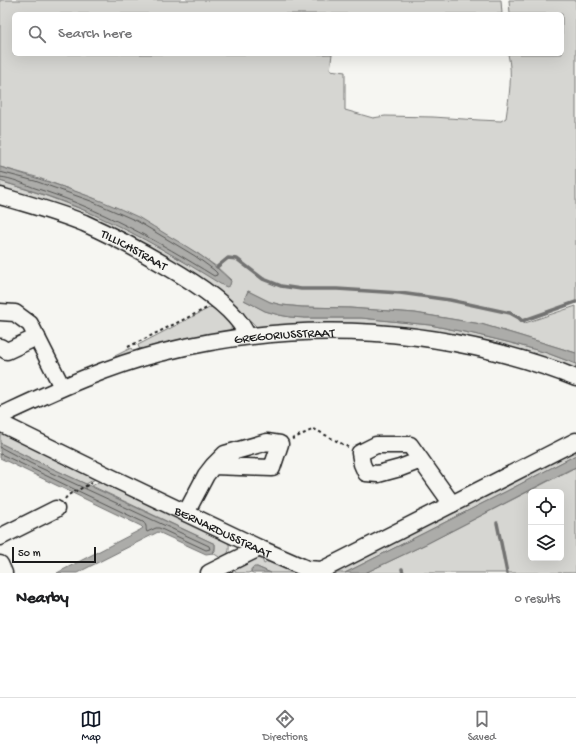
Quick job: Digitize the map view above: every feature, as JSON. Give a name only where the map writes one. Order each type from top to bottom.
[{"type":"street","name":"TILLICHSTRAAT","points":[[0,196],[83,223],[142,252],[179,274],[219,302],[240,323],[248,336]]},
{"type":"street","points":[[0,312],[15,313],[30,324],[62,387]]},
{"type":"street","name":"GREGORIUSSTRAAT","points":[[0,416],[94,374],[159,353],[211,342],[288,332],[353,331],[402,335],[444,341],[484,349],[542,365],[576,378]]},
{"type":"street","points":[[0,347],[7,351],[37,337]]},
{"type":"street","name":"BERNARDUSSTRAAT","points":[[0,423],[259,548],[307,569],[322,570],[576,440]]},
{"type":"street","points":[[186,513],[206,475],[213,466],[225,454],[267,442],[280,444],[272,468],[213,466]]},
{"type":"street","points":[[421,460],[378,474],[366,473],[362,464],[360,453],[376,445],[410,445],[421,460],[452,504]]},
{"type":"street","points":[[0,537],[56,509]]},
{"type":"street","points":[[209,573],[259,548]]},
{"type":"street","points":[[0,564],[4,573]]},
{"type":"path","points":[[128,347],[219,302]]},
{"type":"path","points":[[280,444],[314,429],[360,453]]},
{"type":"path","points":[[68,495],[106,475]]},
{"type":"shaded area","points":[[0,0],[501,0],[502,12],[12,12],[12,56],[332,56],[330,70],[345,72],[345,110],[373,118],[385,116],[433,117],[501,121],[506,118],[509,94],[510,70],[508,56],[564,56],[564,12],[510,12],[509,0],[576,0],[576,302],[523,321],[525,323],[576,306],[576,353],[481,324],[415,313],[282,305],[270,302],[248,291],[244,300],[265,311],[290,317],[361,318],[430,325],[474,334],[547,353],[576,364],[576,372],[493,346],[264,329],[257,327],[233,304],[0,189],[0,181],[44,195],[97,215],[143,238],[181,260],[231,280],[217,267],[197,253],[93,198],[36,177],[0,167]]},
{"type":"shaded area","points":[[217,304],[233,321],[231,329],[227,334],[141,353],[138,345]]},
{"type":"shaded area","points":[[131,348],[135,354],[117,360],[115,356]]},
{"type":"shaded area","points":[[0,428],[101,476],[86,484],[32,459],[0,443]]},
{"type":"shaded area","points":[[576,446],[576,455],[507,491],[345,573],[327,573]]},
{"type":"shaded area","points":[[576,467],[576,573],[365,573],[428,543],[528,492],[528,561],[564,561],[564,489],[533,489]]},
{"type":"shaded area","points":[[105,478],[226,540],[229,544],[229,551],[222,559],[213,553],[215,551],[215,544],[92,486]]},
{"type":"shaded area","points":[[260,554],[264,564],[274,558],[305,573],[271,573],[257,567],[251,569],[251,572],[248,573],[236,573],[232,566]]},
{"type":"water","points":[[0,167],[70,189],[138,217],[202,256],[231,281],[230,285],[227,287],[222,285],[145,240],[85,211],[49,197],[0,181]]},
{"type":"water","points":[[248,291],[270,302],[282,305],[415,313],[481,324],[576,353],[576,364],[547,353],[515,344],[430,325],[361,318],[305,318],[279,315],[265,311],[244,300]]},
{"type":"water","points":[[0,443],[215,544],[213,553],[206,554],[158,532],[77,573],[57,573],[143,528],[0,458]]},
{"type":"water","points":[[576,455],[576,467],[532,489],[528,489],[528,491],[428,543],[365,573],[345,573]]},
{"type":"water","points":[[253,567],[257,567],[271,573],[253,573],[251,572]]},
{"type":"waterway","points":[[217,267],[228,258],[237,259],[263,279],[281,286],[301,289],[337,289],[400,293],[450,300],[510,313],[522,321],[576,302]]},
{"type":"waterway","points":[[497,523],[507,573]]},
{"type":"waterway","points":[[402,569],[403,573]]}]
